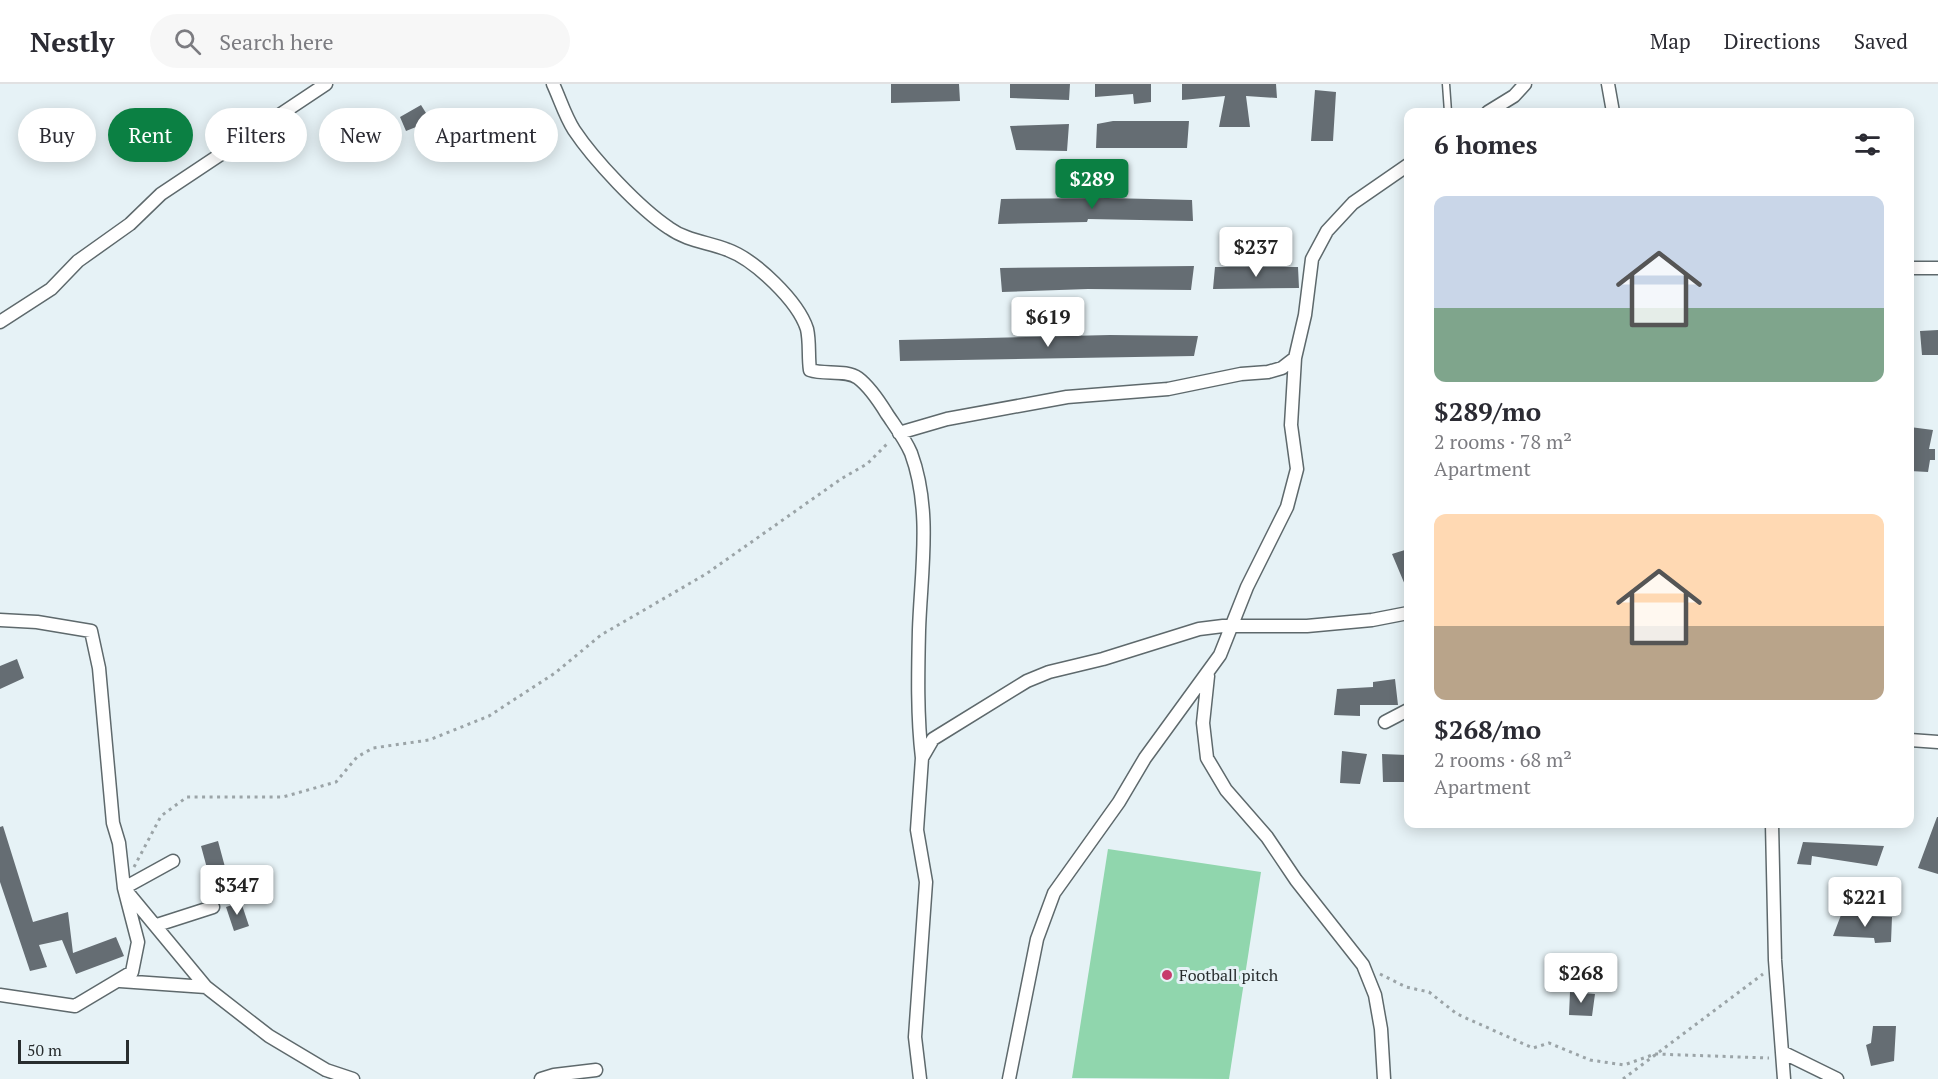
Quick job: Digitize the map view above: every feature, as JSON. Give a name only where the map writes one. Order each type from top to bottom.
[{"type":"street","points":[[0,322],[51,289],[78,261],[130,224],[161,194],[326,84]]},
{"type":"street","points":[[553,84],[574,130],[641,204],[679,235],[730,251],[749,260],[760,269],[802,318],[807,332],[810,370],[822,374],[850,374],[859,379],[878,399],[911,454],[921,493],[924,546],[919,628],[922,758],[917,830],[926,882],[915,1036],[920,1079]]},
{"type":"street","points":[[1494,108],[1514,96],[1525,84]]},
{"type":"street","points":[[1608,84],[1612,108]]},
{"type":"street","points":[[1009,1079],[1037,939],[1054,893],[1119,802],[1165,730],[1208,674],[1220,654],[1246,586],[1287,507],[1297,469],[1291,425],[1294,358],[1305,315],[1312,259],[1319,244],[1353,203],[1404,168]]},
{"type":"street","points":[[1914,268],[1938,268]]},
{"type":"street","points":[[899,433],[947,419],[1045,400],[1102,392],[1168,389],[1241,374],[1268,372],[1282,368],[1294,358]]},
{"type":"street","points":[[922,758],[933,739],[942,732],[1027,681],[1049,672],[1103,659],[1198,629],[1307,626],[1372,620],[1404,614]]},
{"type":"street","points":[[0,620],[37,622],[91,631],[99,668],[113,823],[124,888],[138,942],[132,972],[75,1006],[0,994]]},
{"type":"street","points":[[1208,674],[1203,723],[1204,741],[1206,754],[1214,773],[1267,837],[1296,880],[1363,965],[1375,995],[1381,1029],[1384,1079]]},
{"type":"street","points":[[1385,722],[1404,712]]},
{"type":"street","points":[[1914,740],[1938,742]]},
{"type":"street","points":[[1772,828],[1775,960],[1784,1079]]},
{"type":"street","points":[[124,888],[173,861]]},
{"type":"street","points":[[124,888],[157,925],[206,987],[269,1036],[326,1070],[353,1079]]},
{"type":"street","points":[[157,925],[213,907]]},
{"type":"street","points":[[120,981],[206,987]]},
{"type":"street","points":[[1782,1052],[1837,1079]]},
{"type":"street","points":[[541,1079],[554,1075],[596,1070]]},
{"type":"lane","points":[[1446,84],[1448,108]]},
{"type":"path","points":[[124,888],[160,816],[187,797],[283,797],[336,782],[357,757],[373,748],[429,740],[482,720],[555,673],[601,635],[706,573],[841,479],[867,464],[899,433]]},
{"type":"path","points":[[1623,1079],[1756,981],[1775,960]]},
{"type":"path","points":[[1363,965],[1406,987],[1429,992],[1457,1014],[1533,1048],[1549,1043],[1590,1060],[1624,1065],[1655,1054],[1775,1058],[1782,1052]]},
{"type":"green space","name":"Football pitch","points":[[1108,849],[1261,872],[1229,1079],[1072,1078]]},
{"type":"building","points":[[891,84],[959,84],[960,101],[891,103]]},
{"type":"building","points":[[1010,84],[1070,84],[1069,100],[1010,98]]},
{"type":"building","points":[[1095,84],[1151,84],[1151,102],[1134,104],[1133,94],[1095,97]]},
{"type":"building","points":[[1182,84],[1276,84],[1277,98],[1246,96],[1250,127],[1219,127],[1225,96],[1182,100]]},
{"type":"building","points":[[1315,90],[1336,92],[1333,141],[1311,141]]},
{"type":"building","points":[[414,109],[414,128],[406,131],[402,116]]},
{"type":"building","points":[[1113,121],[1189,121],[1187,148],[1096,148],[1097,124]]},
{"type":"building","points":[[1069,124],[1067,151],[1016,150],[1010,126]]},
{"type":"building","points":[[1001,199],[1192,200],[1193,221],[1088,219],[1087,222],[998,224]]},
{"type":"building","points":[[1194,266],[1191,290],[1088,289],[1002,292],[1000,268]]},
{"type":"building","points":[[1215,267],[1298,267],[1299,288],[1213,289]]},
{"type":"building","points":[[1938,330],[1938,355],[1922,355],[1920,331]]},
{"type":"building","points":[[1110,335],[1198,336],[1194,356],[900,361],[899,340]]},
{"type":"building","points":[[1914,428],[1933,430],[1929,449],[1935,449],[1935,460],[1930,460],[1928,472],[1914,471]]},
{"type":"building","points":[[1404,550],[1404,582],[1392,554]]},
{"type":"building","points":[[17,659],[24,678],[0,689],[0,666]]},
{"type":"building","points":[[1395,679],[1398,705],[1360,705],[1360,716],[1334,715],[1337,689],[1373,687],[1373,682]]},
{"type":"building","points":[[1342,751],[1367,754],[1360,784],[1340,783]]},
{"type":"building","points":[[1382,754],[1404,755],[1404,782],[1383,782]]},
{"type":"building","points":[[1938,817],[1938,874],[1918,868]]},
{"type":"building","points":[[3,826],[33,922],[68,912],[73,953],[116,937],[124,956],[76,974],[62,940],[39,945],[47,967],[30,971],[0,882],[0,827]]},
{"type":"building","points":[[218,841],[225,867],[208,872],[201,846]]},
{"type":"building","points":[[1803,842],[1884,846],[1877,866],[1812,856],[1811,865],[1797,864]]},
{"type":"building","points":[[241,902],[249,926],[234,931],[226,907]]},
{"type":"building","points":[[1841,915],[1892,917],[1891,942],[1875,943],[1874,938],[1833,936]]},
{"type":"building","points":[[1570,992],[1595,994],[1592,1016],[1569,1015]]},
{"type":"building","points":[[1873,1026],[1896,1026],[1894,1061],[1871,1066],[1866,1045],[1871,1043]]},
{"type":"place","name":"Football pitch","points":[[1167,975]]}]
